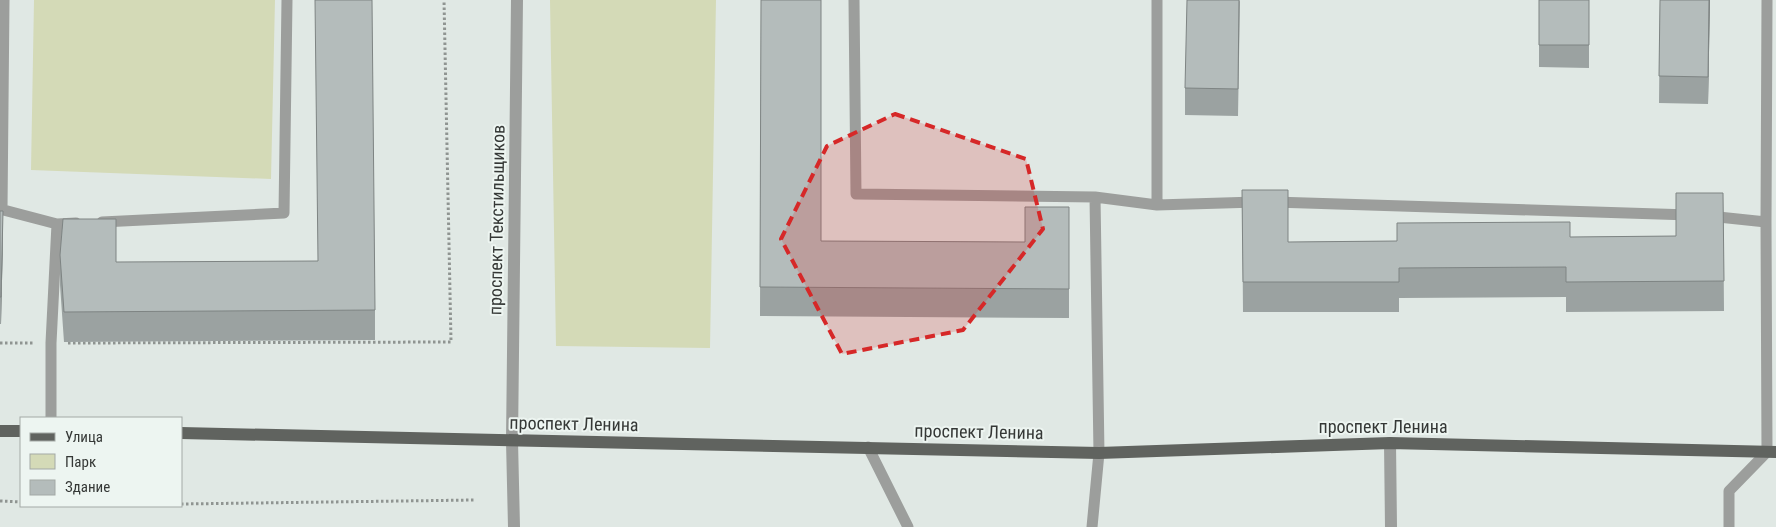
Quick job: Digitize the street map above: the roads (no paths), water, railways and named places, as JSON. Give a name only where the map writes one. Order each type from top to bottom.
[{"type":"main road","points":[[0,432],[20,431]]},
{"type":"main road","name":"проспект Ленина","points":[[182,433],[1099,453],[1390,443],[1771,452]]},
{"type":"street","name":"проспект Текстильщиков","points":[[514,527],[512,441],[517,0]]},
{"type":"street","points":[[1390,443],[1391,527]]},
{"type":"lane","points":[[4,0],[1,209],[57,224],[284,213],[287,0]]},
{"type":"lane","points":[[854,0],[856,194],[1095,197],[1158,204],[1246,202],[1662,213],[1769,228]]},
{"type":"lane","points":[[1157,0],[1158,204]]},
{"type":"lane","points":[[1729,527],[1729,491],[1771,452],[1767,0]]},
{"type":"lane","points":[[1092,527],[1099,453],[1095,197]]},
{"type":"lane","points":[[51,417],[51,343],[57,224]]},
{"type":"lane","points":[[868,447],[908,527]]}]
